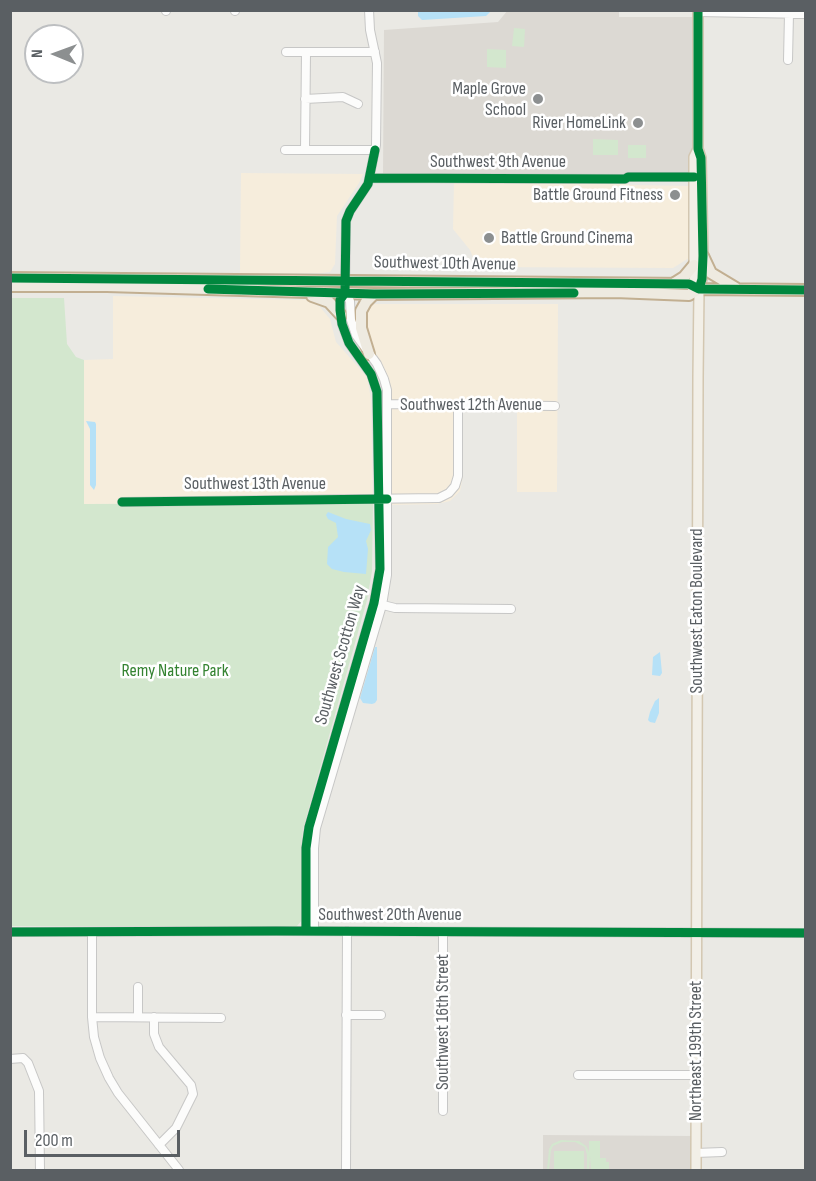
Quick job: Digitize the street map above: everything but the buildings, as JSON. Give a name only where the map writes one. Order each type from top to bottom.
[{"type":"highway","points":[[703,256],[711,273],[739,290]]},
{"type":"highway","points":[[673,284],[684,277],[694,265]]},
{"type":"highway","name":"Southwest 10th Avenue","points":[[10,278],[689,284],[699,289],[806,290]]},
{"type":"highway","name":"Southwest 10th Avenue","points":[[10,286],[107,286],[374,294],[615,292],[689,295],[699,289]]},
{"type":"highway","points":[[300,292],[325,300],[341,315]]},
{"type":"highway","points":[[369,354],[362,328],[361,311],[363,305],[374,294]]},
{"type":"main road","name":"Southwest Eaton Boulevard","points":[[697,932],[696,618],[699,289],[703,256],[701,158],[698,149],[698,11]]},
{"type":"main road","name":"Southwest Eaton Boulevard","points":[[698,149],[694,156],[694,278],[699,289]]},
{"type":"main road","points":[[694,180],[698,181],[698,194],[702,204]]},
{"type":"main road","name":"Northeast 199th Street","points":[[696,1170],[697,932]]},
{"type":"street","name":"Southwest Scotton Way","points":[[369,10],[370,30],[377,63],[375,150],[367,187],[348,216],[345,293],[350,301],[351,320],[356,335],[384,379],[387,405],[383,499]]},
{"type":"street","points":[[698,11],[806,14]]},
{"type":"street","points":[[788,60],[789,14]]},
{"type":"street","points":[[286,52],[375,52]]},
{"type":"street","points":[[305,150],[306,53]]},
{"type":"street","points":[[306,99],[343,97],[358,104]]},
{"type":"street","points":[[285,150],[375,150]]},
{"type":"street","name":"Southwest 9th Avenue","points":[[370,178],[625,179],[628,177],[694,180]]},
{"type":"street","name":"Southwest Scotton Way","points":[[310,931],[315,834],[323,792],[387,575],[377,392],[368,368],[349,343],[341,315],[340,300],[345,293]]},
{"type":"street","name":"Southwest 12th Avenue","points":[[387,405],[555,406]]},
{"type":"street","name":"Southwest 13th Avenue","points":[[122,501],[439,498],[450,493],[458,476],[458,405]]},
{"type":"street","points":[[378,604],[395,608],[511,609]]},
{"type":"street","points":[[346,1170],[347,931]]},
{"type":"street","name":"Southwest 20th Avenue","points":[[10,932],[806,933]]},
{"type":"street","points":[[92,932],[92,1017],[96,1046],[118,1093],[177,1170]]},
{"type":"street","name":"Southwest 16th Street","points":[[443,932],[443,1111]]},
{"type":"street","points":[[138,987],[138,1017]]},
{"type":"street","points":[[346,1015],[381,1015]]},
{"type":"street","points":[[92,1017],[221,1018]]},
{"type":"street","points":[[153,1017],[154,1034],[159,1047],[191,1085],[192,1091],[192,1097],[176,1128],[159,1145]]},
{"type":"street","points":[[10,1059],[24,1058],[39,1091],[41,1101],[40,1170]]},
{"type":"street","points":[[578,1075],[696,1075]]},
{"type":"street","points":[[696,1154],[722,1152]]},
{"type":"shaded area","name":"Maple Grove School","points":[[508,10],[619,10],[619,17],[692,17],[692,169],[686,175],[383,174],[384,30],[498,22]]},
{"type":"shaded area","points":[[241,173],[363,174],[337,216],[335,264],[330,272],[240,273]]},
{"type":"shaded area","points":[[454,182],[619,182],[631,185],[689,186],[689,258],[673,268],[477,267],[470,250],[453,229]]},
{"type":"shaded area","points":[[113,296],[306,300],[320,307],[330,319],[336,342],[367,377],[371,399],[373,503],[84,504],[84,360],[113,359]]},
{"type":"shaded area","points":[[370,304],[558,304],[557,492],[517,492],[517,404],[463,404],[463,476],[460,491],[450,501],[437,504],[390,505],[391,394],[385,370],[367,338],[364,314]]},
{"type":"shaded area","points":[[543,1135],[694,1136],[693,1170],[543,1170]]},
{"type":"green space","points":[[514,28],[525,29],[524,47],[512,46]]},
{"type":"green space","points":[[487,49],[506,50],[506,68],[487,67]]},
{"type":"green space","points":[[593,139],[618,140],[618,155],[593,155]]},
{"type":"green space","points":[[628,145],[646,145],[646,158],[628,158]]},
{"type":"green space","name":"Remy Nature Park","points":[[11,298],[64,298],[67,344],[76,357],[84,360],[84,504],[373,503],[372,571],[367,600],[303,829],[301,847],[302,920],[297,926],[11,926]]},
{"type":"green space","points":[[561,1140],[579,1141],[586,1146],[589,1152],[589,1141],[600,1141],[600,1158],[606,1158],[606,1162],[609,1162],[609,1170],[591,1170],[590,1156],[589,1170],[587,1170],[585,1147],[575,1142],[562,1142],[553,1146],[549,1170],[547,1170],[549,1149],[552,1144]]},
{"type":"green space","points":[[554,1151],[584,1151],[584,1170],[554,1170]]},
{"type":"water","points":[[418,10],[491,11],[486,16],[422,20],[418,16]]},
{"type":"water","points":[[86,421],[96,424],[96,485],[94,490],[90,485],[90,429]]},
{"type":"water","points":[[328,512],[370,524],[371,530],[366,541],[368,549],[366,574],[332,569],[327,564],[328,547],[338,537],[336,523],[328,519],[326,515]]},
{"type":"water","points":[[375,647],[377,647],[377,700],[372,704],[363,703],[360,698]]},
{"type":"water","points":[[660,652],[662,673],[660,676],[652,675],[653,657]]},
{"type":"water","points":[[659,698],[659,713],[655,723],[650,722],[648,720],[650,712]]},
{"type":"cycle path","points":[[698,10],[698,149],[701,158],[703,256],[699,289]]},
{"type":"cycle path","points":[[306,931],[306,848],[309,827],[374,603],[380,569],[377,392],[371,374],[349,343],[340,310],[340,300],[345,293],[346,221],[368,184],[375,150]]},
{"type":"cycle path","points":[[370,178],[694,177]]},
{"type":"cycle path","points":[[10,278],[689,284],[699,289],[806,290]]},
{"type":"cycle path","points":[[208,289],[374,294],[574,293]]},
{"type":"cycle path","points":[[122,502],[387,499]]},
{"type":"cycle path","points":[[10,932],[806,933]]},
{"type":"place","name":"Maple Grove School","points":[[538,99]]},
{"type":"place","name":"River HomeLink","points":[[638,123]]},
{"type":"place","name":"Battle Ground Fitness","points":[[675,195]]},
{"type":"place","name":"Battle Ground Cinema","points":[[489,238]]}]
